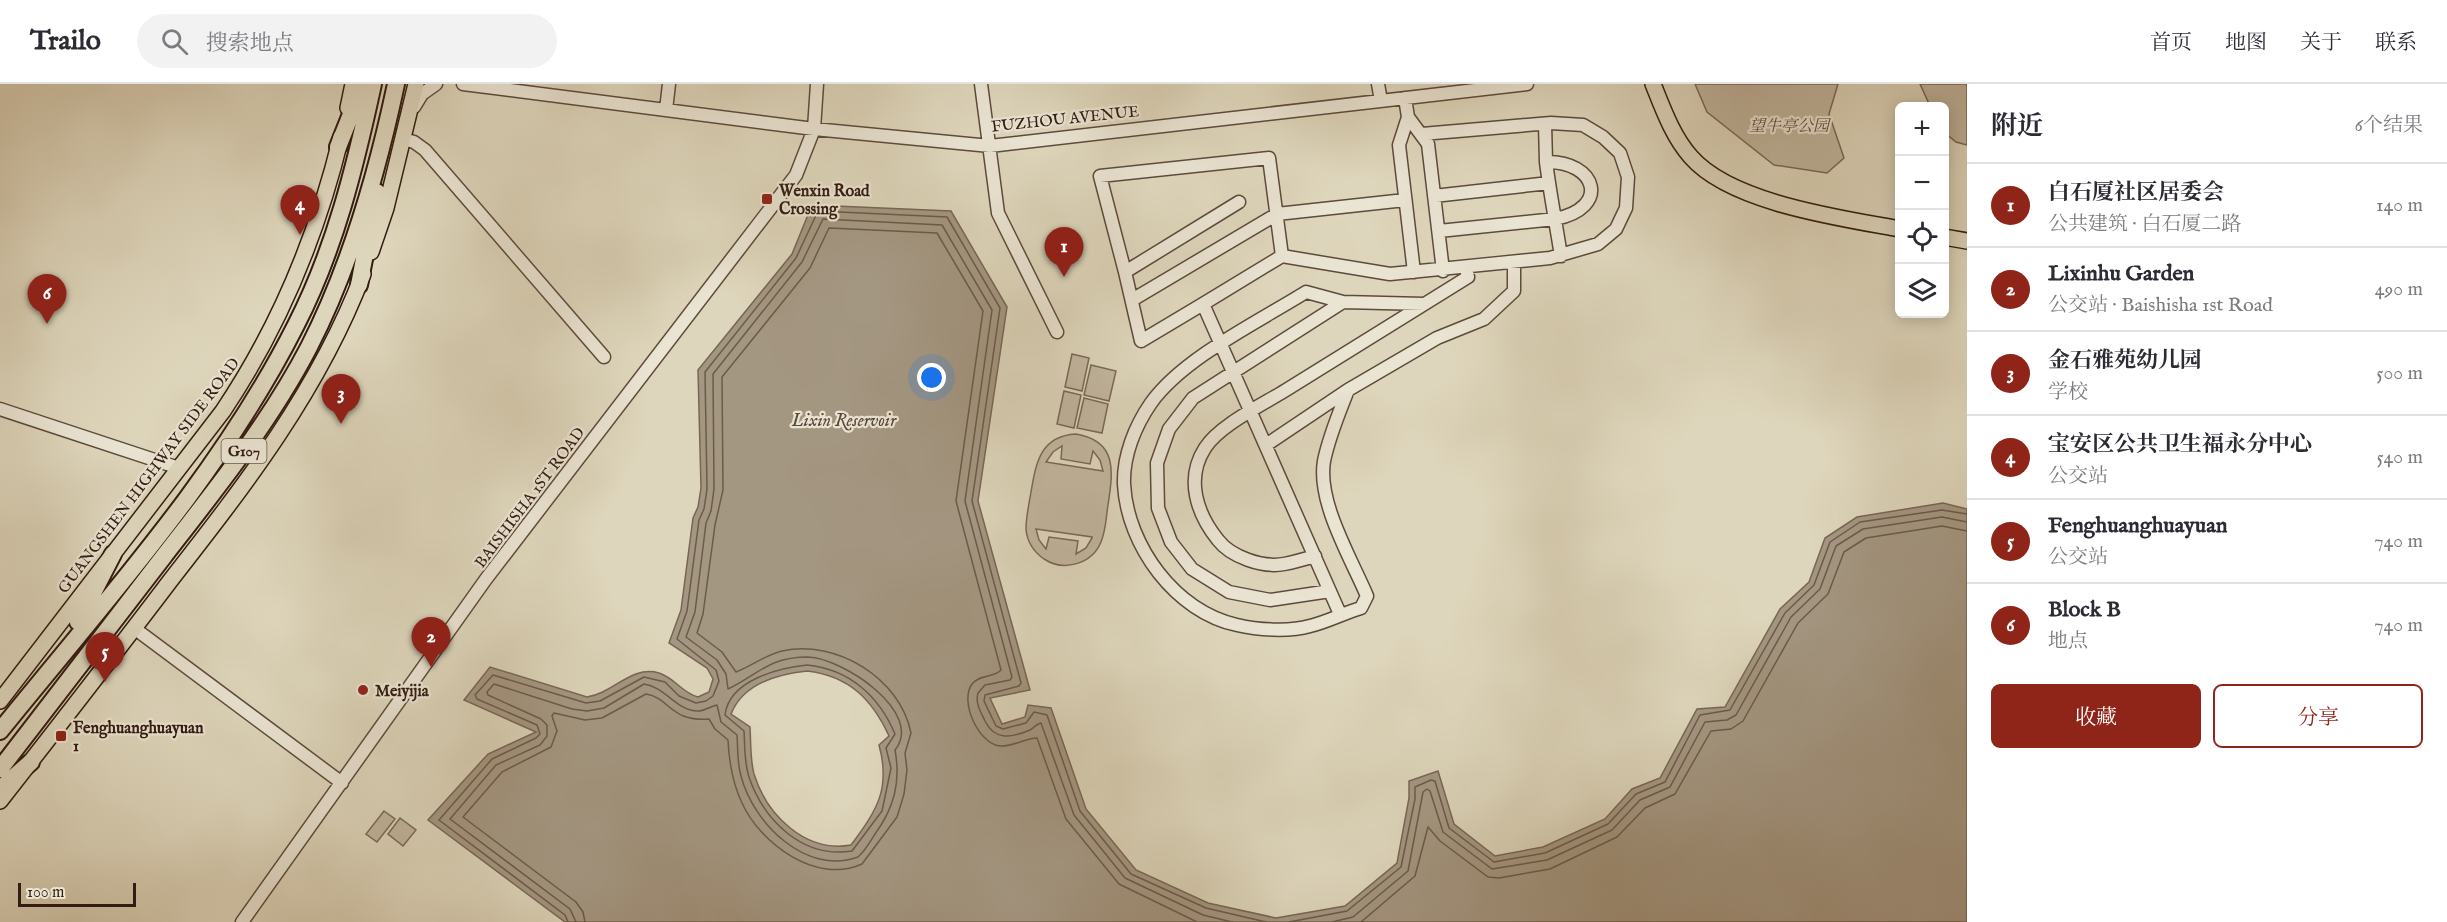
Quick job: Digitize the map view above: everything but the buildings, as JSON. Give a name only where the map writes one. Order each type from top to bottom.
[{"type":"highway","points":[[338,147],[363,84]]},
{"type":"highway","name":"G107","points":[[0,731],[203,474],[247,412],[297,325],[335,232],[359,149],[373,84]]},
{"type":"highway","name":"G107","points":[[0,769],[220,485],[286,387],[309,347],[341,274],[374,174],[396,84]]},
{"type":"highway","points":[[359,285],[373,218],[388,119]]},
{"type":"highway","points":[[60,657],[113,554]]},
{"type":"highway","points":[[0,789],[31,762]]},
{"type":"main road","name":"GUANGSHEN HIGHWAY SIDE ROAD","points":[[0,701],[223,411],[269,338],[312,238],[353,84]]},
{"type":"main road","points":[[0,801],[237,496],[280,435],[314,380],[359,285],[386,208],[416,84]]},
{"type":"main road","points":[[1653,84],[1680,142],[1690,156],[1715,178],[1770,201],[1895,228]]},
{"type":"main road","points":[[1665,84],[1687,137],[1706,162],[1719,172],[1774,194],[1895,219]]},
{"type":"main road","points":[[1949,229],[1967,232]]},
{"type":"main road","points":[[1949,238],[1967,241]]},
{"type":"street","points":[[408,119],[422,94],[436,84]]},
{"type":"street","name":"FUZHOU AVENUE","points":[[463,84],[814,129],[990,146],[1527,84]]},
{"type":"street","points":[[666,110],[669,84]]},
{"type":"street","name":"BAISHISHA 1ST ROAD","points":[[242,922],[486,579],[796,175],[814,129],[817,84]]},
{"type":"street","points":[[981,84],[998,213],[1057,332]]},
{"type":"street","points":[[1378,84],[1381,101]]},
{"type":"street","points":[[1405,98],[1408,117],[1399,145],[1414,272]]},
{"type":"street","points":[[1408,117],[1428,144],[1443,271]]},
{"type":"street","points":[[1282,256],[1269,158],[1100,176],[1141,341],[1282,256],[1390,274],[1443,271],[1561,256],[1598,244],[1616,229],[1626,208],[1628,177],[1620,153],[1603,137],[1583,125],[1545,124],[1422,134]]},
{"type":"street","points":[[1545,124],[1546,162],[1561,256]]},
{"type":"street","points":[[404,139],[420,145],[425,150],[604,357]]},
{"type":"street","points":[[1439,231],[1555,219],[1573,215],[1584,208],[1590,200],[1587,177],[1578,168],[1563,162],[1546,162]]},
{"type":"street","points":[[1434,196],[1549,183]]},
{"type":"street","points":[[1132,300],[1277,214],[1405,200]]},
{"type":"street","points":[[1125,272],[1239,202]]},
{"type":"street","points":[[1266,445],[1348,390],[1437,338],[1484,319],[1514,291],[1514,262]]},
{"type":"street","points":[[1315,556],[1282,565],[1250,561],[1221,545],[1204,523],[1195,499],[1196,475],[1204,450],[1214,436],[1468,277],[1466,268]]},
{"type":"street","points":[[1348,390],[1332,430],[1324,463],[1327,502],[1368,596],[1361,608],[1310,626],[1285,629],[1237,625],[1207,613],[1173,589],[1146,556],[1131,516],[1124,484],[1130,442],[1151,404],[1176,375],[1306,292],[1343,303],[1424,304]]},
{"type":"street","points":[[1330,591],[1270,600],[1229,592],[1192,569],[1171,542],[1158,508],[1157,463],[1169,429],[1193,398],[1343,303]]},
{"type":"street","points":[[1203,304],[1340,614]]},
{"type":"street","points":[[0,409],[179,468]]},
{"type":"street","points":[[134,628],[342,783]]},
{"type":"green space","name":"望牛亭公园","points":[[1695,84],[1838,84],[1829,114],[1844,158],[1827,173],[1774,165],[1707,112]]},
{"type":"green space","points":[[1920,84],[1967,84],[1967,145],[1956,142],[1949,136],[1949,102],[1928,102]]},
{"type":"green space","points":[[1072,354],[1089,358],[1082,391],[1065,387]]},
{"type":"green space","points":[[1091,365],[1116,371],[1109,401],[1084,395]]},
{"type":"green space","points":[[1064,391],[1081,395],[1074,428],[1057,424]]},
{"type":"green space","points":[[1084,398],[1108,404],[1102,433],[1077,428]]},
{"type":"green space","points":[[1076,434],[1099,443],[1110,460],[1111,481],[1106,524],[1097,550],[1077,564],[1060,565],[1044,559],[1034,550],[1029,542],[1026,520],[1038,461],[1047,446],[1064,436]],"holes":[[[1062,446],[1061,459],[1090,464],[1093,451],[1100,460],[1103,471],[1046,462],[1053,452]],[[1036,529],[1092,537],[1092,538],[1086,548],[1076,554],[1078,541],[1049,537],[1046,549],[1039,540]]]},
{"type":"green space","points":[[384,811],[395,819],[377,842],[366,834]]},
{"type":"green space","points":[[400,818],[416,830],[403,846],[388,834]]},
{"type":"water","name":"Lixin Reservoir","points":[[812,205],[951,211],[1007,307],[978,501],[1030,690],[990,698],[1002,724],[1025,717],[1028,705],[1051,708],[1086,809],[1136,870],[1208,903],[1276,918],[1345,906],[1397,863],[1409,798],[1409,781],[1438,771],[1454,824],[1495,856],[1543,847],[1605,819],[1632,789],[1660,778],[1697,709],[1725,707],[1780,609],[1809,582],[1825,538],[1857,517],[1943,503],[1967,509],[1967,922],[565,922],[428,820],[488,754],[536,732],[464,700],[490,667],[587,697],[606,690],[631,676],[649,672],[665,675],[687,692],[698,697],[709,692],[713,679],[707,668],[669,643],[681,610],[693,518],[698,507],[701,488],[698,370],[792,254]],"holes":[[[807,671],[847,684],[867,700],[889,736],[879,745],[883,774],[879,798],[868,821],[851,845],[834,846],[819,843],[790,828],[779,817],[768,804],[754,774],[750,727],[731,714],[744,695],[763,682],[796,672]]]},
{"type":"place","name":"Wenxin Road Crossing","points":[[767,199]]},
{"type":"place","name":"宝安区公共卫生福永分中心","points":[[300,235]]},
{"type":"place","name":"白石厦社区居委会","points":[[1064,277]]},
{"type":"place","name":"Block B","points":[[47,324]]},
{"type":"place","name":"金石雅苑幼儿园","points":[[341,424]]},
{"type":"place","name":"Lixinhu Garden","points":[[431,667]]},
{"type":"place","name":"Fenghuanghuayuan","points":[[105,682]]},
{"type":"place","name":"Meiyijia","points":[[363,690]]},
{"type":"place","name":"Fenghuanghuayuan 1","points":[[61,736]]}]
